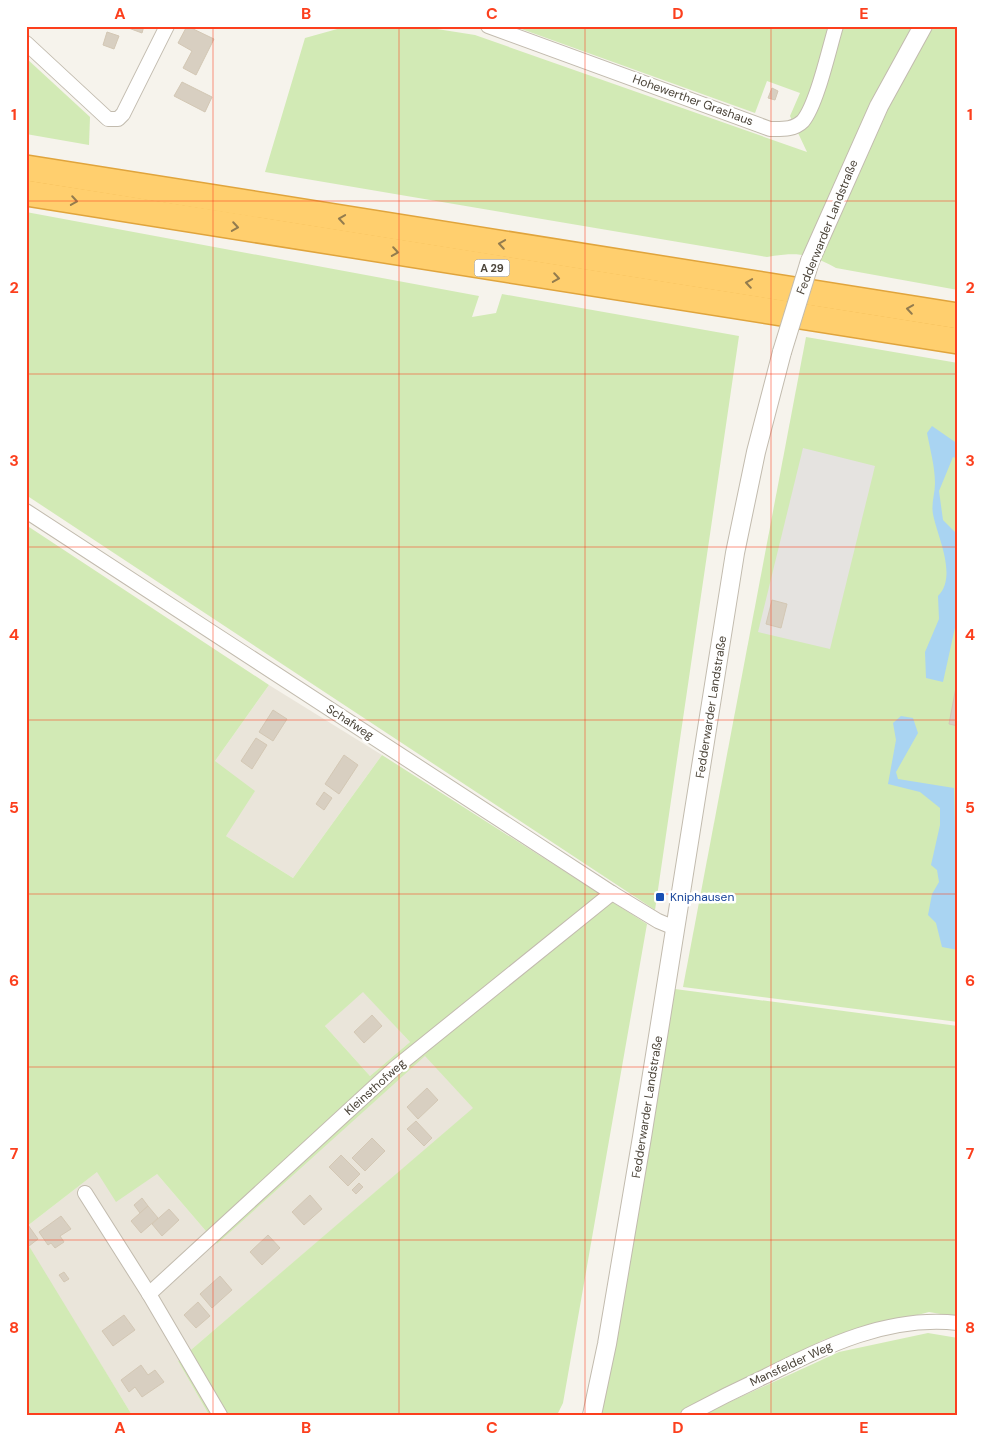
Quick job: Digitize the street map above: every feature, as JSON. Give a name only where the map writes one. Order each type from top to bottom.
[{"type":"highway","name":"A 29","points":[[26,168],[958,316]]},
{"type":"highway","name":"A 29","points":[[26,193],[958,341]]},
{"type":"street","points":[[26,43],[108,119],[118,119],[124,114],[167,26]]},
{"type":"street","name":"Hohewerther Grashaus","points":[[488,26],[770,129],[788,130],[802,122],[810,109],[836,26]]},
{"type":"street","name":"Fedderwarder Landstraße","points":[[592,1415],[623,1250],[735,553],[756,452],[782,352],[810,261],[879,106],[923,26]]},
{"type":"street","name":"Schafweg","points":[[26,511],[612,893],[658,921],[675,928]]},
{"type":"street","name":"Kleinsthofweg","points":[[149,1294],[395,1068],[612,893]]},
{"type":"street","points":[[85,1193],[149,1294],[220,1415]]},
{"type":"street","name":"Mansfelder Weg","points":[[688,1415],[826,1346],[891,1326],[936,1321],[958,1324]]},
{"type":"shaded area","points":[[803,448],[875,466],[830,649],[758,632]]},
{"type":"shaded area","points":[[269,685],[382,755],[293,878],[226,836],[215,761]]},
{"type":"shaded area","points":[[363,991],[410,1042],[370,1076],[325,1026]]},
{"type":"shaded area","points":[[425,1055],[474,1108],[178,1361],[209,1415],[132,1415],[26,1243],[26,1227],[98,1171],[157,1174],[217,1244]]},
{"type":"green space","points":[[348,26],[418,26],[475,35],[807,152],[790,116],[800,93],[767,81],[755,113],[513,26],[958,26],[958,290],[836,268],[818,259],[803,255],[787,254],[767,257],[265,172],[305,38]]},
{"type":"green space","points":[[26,58],[90,117],[89,145],[26,134]]},
{"type":"green space","points":[[26,212],[479,296],[472,317],[496,313],[502,294],[739,336],[655,910],[26,495]]},
{"type":"green space","points":[[806,337],[958,363],[958,1022],[683,987]]},
{"type":"green space","points":[[26,525],[269,685],[215,761],[255,791],[226,836],[293,878],[382,755],[647,924],[563,1403],[557,1415],[209,1415],[178,1361],[473,1108],[425,1056],[217,1244],[157,1174],[116,1202],[97,1172],[26,1227]],"holes":[[[363,992],[410,1042],[370,1076],[325,1026]]]},
{"type":"green space","points":[[675,989],[958,1026],[958,1317],[929,1312],[823,1340],[676,1415],[597,1415],[604,1394]]},
{"type":"green space","points":[[26,1243],[29,1246],[132,1415],[26,1415]]},
{"type":"green space","points":[[928,1333],[958,1338],[958,1415],[701,1415],[839,1352]]},
{"type":"water","points":[[932,426],[958,444],[958,459],[953,457],[939,491],[943,520],[958,535],[958,576],[956,579],[958,583],[958,614],[943,682],[926,678],[925,652],[939,619],[938,596],[944,588],[946,578],[944,556],[933,510],[935,477],[927,433]]},
{"type":"water","points":[[901,716],[913,718],[918,733],[896,772],[898,779],[954,788],[958,950],[942,947],[936,923],[928,915],[932,894],[939,882],[937,870],[931,865],[940,825],[940,808],[920,792],[888,784],[896,740],[893,723]]},
{"type":"building","points":[[123,26],[144,26],[142,33]]},
{"type":"building","points":[[187,26],[214,39],[196,75],[183,68],[192,51],[178,43]]},
{"type":"building","points":[[107,32],[119,36],[114,49],[103,45]]},
{"type":"building","points":[[182,82],[212,97],[205,112],[174,96]]},
{"type":"building","points":[[772,88],[778,91],[775,100],[768,98]]},
{"type":"building","points":[[772,600],[787,604],[781,628],[766,624]]},
{"type":"building","points":[[956,687],[958,687],[958,726],[949,724]]},
{"type":"building","points":[[273,710],[287,719],[273,741],[259,732]]},
{"type":"building","points":[[256,738],[267,745],[252,769],[241,761]]},
{"type":"building","points":[[344,755],[358,765],[339,794],[325,784]]},
{"type":"building","points":[[324,792],[332,798],[324,810],[316,804]]},
{"type":"building","points":[[372,1015],[382,1026],[364,1043],[354,1032]]},
{"type":"building","points":[[427,1088],[438,1100],[418,1119],[407,1107]]},
{"type":"building","points":[[416,1121],[432,1138],[424,1146],[407,1129]]},
{"type":"building","points":[[372,1138],[385,1151],[365,1171],[352,1158]]},
{"type":"building","points":[[341,1155],[360,1174],[348,1186],[329,1167]]},
{"type":"building","points":[[359,1183],[363,1187],[356,1194],[352,1190]]},
{"type":"building","points":[[310,1195],[322,1209],[304,1225],[292,1212]]},
{"type":"building","points":[[142,1198],[148,1206],[140,1213],[134,1205]]},
{"type":"building","points":[[148,1206],[158,1218],[141,1233],[131,1221]]},
{"type":"building","points":[[169,1209],[179,1220],[162,1236],[152,1224]]},
{"type":"building","points":[[61,1216],[71,1229],[60,1236],[64,1242],[55,1248],[51,1243],[48,1245],[39,1232]]},
{"type":"building","points":[[28,1225],[38,1239],[29,1246],[26,1243]]},
{"type":"building","points":[[268,1235],[280,1248],[262,1265],[250,1252]]},
{"type":"building","points":[[64,1272],[69,1279],[64,1282],[59,1275]]},
{"type":"building","points":[[220,1276],[232,1290],[212,1308],[200,1294]]},
{"type":"building","points":[[198,1302],[210,1316],[196,1328],[184,1315]]},
{"type":"building","points":[[124,1315],[135,1330],[113,1346],[102,1331]]},
{"type":"building","points":[[141,1365],[148,1375],[155,1370],[164,1382],[142,1397],[135,1387],[129,1392],[121,1380]]},
{"type":"place","name":"Kniphausen","points":[[660,897]]}]
